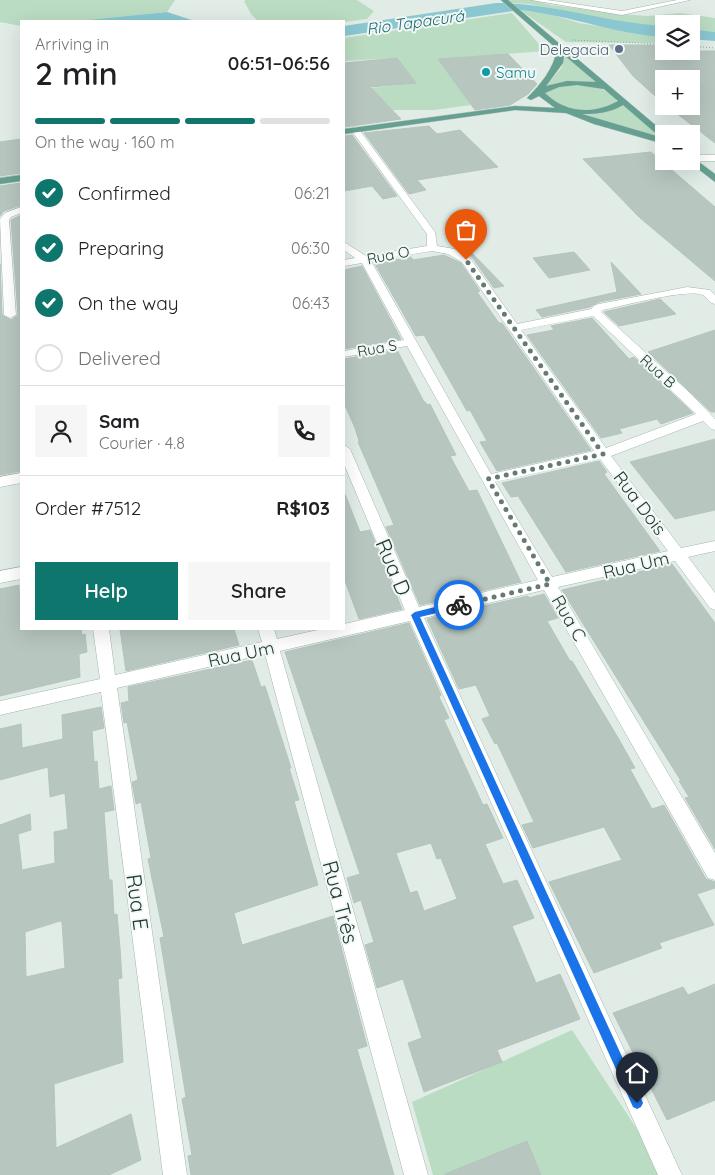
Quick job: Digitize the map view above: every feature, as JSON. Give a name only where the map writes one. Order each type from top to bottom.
[{"type":"main road","points":[[504,0],[655,128]]},
{"type":"main road","points":[[538,92],[540,86],[552,74],[559,63],[561,49]]},
{"type":"main road","points":[[515,108],[538,92],[555,85],[578,83],[609,88]]},
{"type":"main road","points":[[538,92],[568,111],[593,121],[655,138]]},
{"type":"main road","points":[[345,132],[515,108],[583,112],[604,111],[624,101]]},
{"type":"main road","points":[[700,166],[715,179]]},
{"type":"main road","points":[[0,181],[20,178]]},
{"type":"street","points":[[534,0],[622,13],[688,0]]},
{"type":"street","points":[[591,0],[599,10]]},
{"type":"street","points":[[649,0],[657,7]]},
{"type":"street","points":[[355,130],[432,234],[432,248]]},
{"type":"street","points":[[700,158],[715,158]]},
{"type":"street","points":[[10,315],[4,216],[20,212]]},
{"type":"street","points":[[345,246],[365,260]]},
{"type":"street","name":"Rua O","points":[[345,263],[432,248]]},
{"type":"street","name":"Rua Dois","points":[[432,248],[451,251],[466,260],[603,454],[715,604]]},
{"type":"street","name":"Rua C","points":[[365,260],[488,479],[715,871]]},
{"type":"street","points":[[515,328],[597,315],[599,307],[687,290],[706,292],[714,301]]},
{"type":"street","name":"Rua B","points":[[597,315],[715,426]]},
{"type":"street","name":"Rua S","points":[[345,354],[410,342]]},
{"type":"street","points":[[488,479],[603,454],[706,416]]},
{"type":"street","name":"Rua D","points":[[345,451],[415,615],[670,1175]]},
{"type":"street","points":[[0,482],[20,478]]},
{"type":"street","name":"Rua Um","points":[[0,708],[715,546]]},
{"type":"street","points":[[0,577],[20,573]]},
{"type":"street","name":"Rua E","points":[[101,630],[175,1175]]},
{"type":"street","name":"Rua Três","points":[[266,630],[416,1175]]},
{"type":"path","points":[[546,36],[581,41],[655,44]]},
{"type":"path","points":[[700,47],[715,48]]},
{"type":"green space","points":[[0,0],[175,0],[167,12],[87,20],[20,20],[20,26],[0,22]]},
{"type":"green space","points":[[357,0],[374,11],[367,19],[345,22],[345,20],[257,20],[251,14],[244,1]]},
{"type":"green space","points":[[507,0],[532,0],[551,5],[621,14],[655,15],[655,26],[635,25],[529,4],[511,3]]},
{"type":"green space","points":[[520,10],[546,13],[579,23],[655,36],[655,43],[566,42]]},
{"type":"green space","points":[[512,13],[545,51],[439,59],[471,105],[434,110],[392,110],[371,88],[416,83],[397,58],[345,61],[345,38]]},
{"type":"green space","points":[[680,13],[694,15],[658,15]]},
{"type":"green space","points":[[700,16],[715,18],[715,32],[700,30]]},
{"type":"green space","points":[[564,54],[603,86],[574,82],[559,83],[545,87],[562,67]]},
{"type":"green space","points":[[584,84],[598,87],[616,97],[616,105],[597,110],[567,110],[546,96],[546,92],[559,86]]},
{"type":"green space","points":[[623,102],[655,132],[655,137],[580,115],[598,114]]},
{"type":"green space","points":[[572,1030],[667,1175],[433,1175],[412,1102]]},
{"type":"water","name":"Rio Tapacurá","points":[[496,3],[538,6],[655,25],[655,36],[520,10],[345,36],[345,26]]},
{"type":"water","points":[[167,12],[192,20],[87,20]]},
{"type":"water","points":[[700,30],[715,32],[715,41],[700,40]]},
{"type":"building","points":[[609,45],[655,45],[655,60],[700,60],[700,51],[715,51],[715,143],[700,131],[700,125],[692,125],[679,115],[700,115],[700,70],[655,70],[655,96],[633,76]]},
{"type":"building","name":"Samu","points":[[508,54],[537,84],[528,94],[510,105],[475,110],[438,59]]},
{"type":"building","points":[[397,58],[416,83],[370,87],[401,119],[345,127],[345,63]]},
{"type":"building","points":[[429,126],[437,134],[460,130],[498,167],[417,180],[426,190],[409,194],[364,133]]},
{"type":"building","points":[[352,135],[397,196],[383,199],[372,186],[345,191],[345,136]]},
{"type":"building","points":[[20,139],[20,173],[0,176],[0,142]]},
{"type":"building","points":[[651,152],[655,155],[655,170],[672,170],[715,207],[715,281],[639,217],[583,159]]},
{"type":"building","points":[[20,183],[20,205],[4,211],[0,216],[0,186]]},
{"type":"building","points":[[20,216],[20,471],[0,475],[0,264],[2,315],[11,320],[18,315],[11,220]]},
{"type":"building","points":[[470,251],[504,286],[494,288],[472,257],[464,252]]},
{"type":"building","points":[[574,252],[590,270],[549,278],[533,258]]},
{"type":"building","points":[[444,255],[461,263],[480,291],[477,292],[499,323],[502,323],[591,450],[497,471],[480,442],[487,441],[470,410],[467,411],[424,335],[416,336],[375,264],[411,257],[413,260]]},
{"type":"building","points":[[611,262],[641,294],[599,302],[590,307],[542,317],[536,310],[617,292]]},
{"type":"building","points":[[362,266],[401,339],[345,349],[345,270]]},
{"type":"building","points":[[660,299],[676,314],[619,326],[604,312]]},
{"type":"building","points":[[592,318],[629,359],[634,357],[693,413],[661,424],[657,419],[619,429],[622,433],[601,438],[527,335],[554,330],[551,326]]},
{"type":"building","points":[[715,330],[715,412],[711,412],[648,352]]},
{"type":"building","points":[[397,350],[423,400],[428,405],[430,404],[456,455],[450,456],[469,491],[477,490],[521,582],[420,605],[386,527],[394,525],[358,442],[355,428],[345,405],[345,359]]},
{"type":"building","points":[[715,439],[715,510],[675,519],[630,462]]},
{"type":"building","points":[[599,461],[607,472],[604,474],[660,551],[566,572],[518,496],[511,497],[502,483]]},
{"type":"building","points":[[345,494],[360,532],[370,530],[402,609],[359,619],[345,581]]},
{"type":"building","points":[[672,564],[715,623],[715,849],[685,798],[689,797],[679,781],[681,781],[562,590]]},
{"type":"building","points":[[19,585],[20,630],[81,630],[82,635],[85,634],[87,652],[79,654],[80,677],[0,696],[0,589]]},
{"type":"building","points":[[544,594],[558,618],[547,621],[635,768],[630,769],[652,809],[664,805],[706,879],[715,882],[715,888],[697,894],[714,925],[659,943],[662,948],[594,973],[549,882],[622,860],[604,827],[533,848],[522,825],[534,822],[497,743],[495,744],[482,719],[490,716],[476,685],[459,689],[427,619]]},
{"type":"building","points":[[409,623],[441,695],[439,697],[449,718],[444,720],[483,805],[487,804],[503,838],[485,844],[503,884],[517,880],[534,918],[512,926],[536,983],[560,974],[580,1019],[497,1050],[502,1062],[424,1092],[408,1043],[422,1038],[403,979],[377,988],[365,945],[374,942],[361,900],[354,903],[347,878],[360,874],[285,652]],"holes":[[[431,843],[437,859],[441,858],[457,899],[424,911],[417,891],[410,893],[396,853]]]},
{"type":"building","points":[[120,630],[234,630],[239,645],[126,671]]},
{"type":"building","points":[[252,660],[261,687],[265,686],[291,768],[289,768],[299,800],[294,801],[318,885],[234,913],[242,945],[333,916],[367,1046],[357,1049],[394,1175],[191,1175],[188,1156],[192,1155],[182,1099],[186,1097],[160,938],[164,937],[148,859],[151,858],[141,802],[136,804],[132,782],[138,780],[127,722],[124,723],[121,703],[129,701],[128,687]]},
{"type":"building","points":[[101,707],[104,728],[92,731],[94,762],[97,761],[99,789],[111,786],[114,810],[104,812],[109,880],[112,880],[114,915],[117,914],[120,948],[122,978],[118,979],[123,1062],[54,1084],[56,1148],[131,1114],[141,1160],[109,1175],[0,1175],[0,825],[30,814],[31,830],[18,834],[22,870],[55,863],[54,832],[68,829],[65,793],[50,797],[48,767],[0,780],[0,729],[21,724],[22,748],[63,739],[62,715]],"holes":[[[62,922],[65,968],[26,977],[25,932]]]},
{"type":"building","points":[[715,984],[715,1100],[667,1120],[613,1013],[683,987],[688,995]]},
{"type":"building","points":[[527,1141],[541,1175],[445,1175],[445,1174]]},
{"type":"way so far","points":[[459,605],[550,584],[488,479],[603,454],[466,260]]},
{"type":"place","name":"Delegacia","points":[[619,49]]},
{"type":"place","name":"Samu","points":[[486,72]]},
{"type":"route","points":[[459,605],[415,615],[637,1103]]}]
